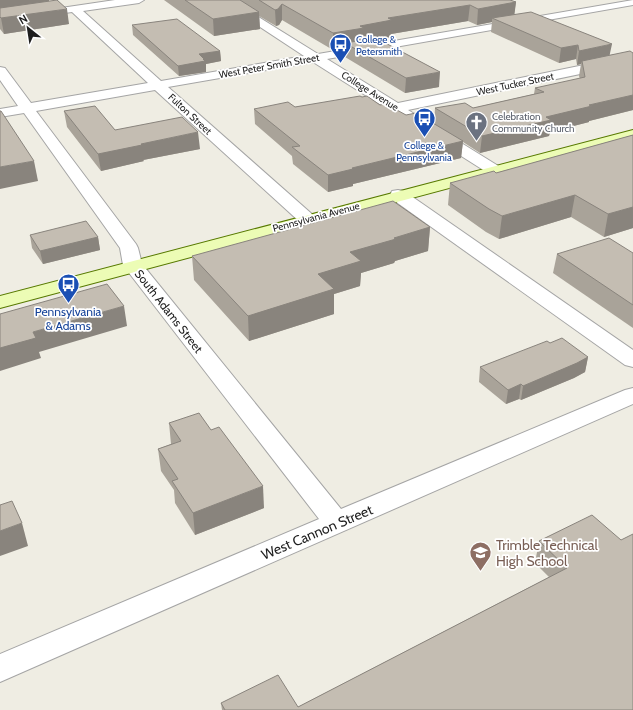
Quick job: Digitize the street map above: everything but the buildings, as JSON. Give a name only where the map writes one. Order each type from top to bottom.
[{"type":"street","points":[[52,12],[139,0]]},
{"type":"street","name":"College Avenue","points":[[224,0],[494,170]]},
{"type":"street","name":"West Peter Smith Street","points":[[0,113],[633,2]]},
{"type":"street","name":"Fulton Street","points":[[74,8],[212,135],[307,219]]},
{"type":"street","points":[[526,11],[565,27]]},
{"type":"street","points":[[619,49],[633,54]]},
{"type":"street","name":"West Tucker Street","points":[[396,108],[633,60]]},
{"type":"street","name":"South Adams Street","points":[[0,71],[129,248],[133,265],[337,523]]},
{"type":"street","name":"Pennsylvania Avenue","points":[[0,302],[133,265],[633,134]]},
{"type":"street","points":[[398,196],[633,360]]},
{"type":"street","name":"West Cannon Street","points":[[0,668],[633,395]]},
{"type":"place","name":"College & Petersmith","points":[[341,64]]},
{"type":"place","name":"College & Pennsylvania","points":[[424,138]]},
{"type":"place","name":"Celebration Community Church","points":[[476,142]]},
{"type":"place","name":"Pennsylvania & Adams","points":[[68,304]]},
{"type":"place","name":"Trimble Technical High School","points":[[480,572]]}]
